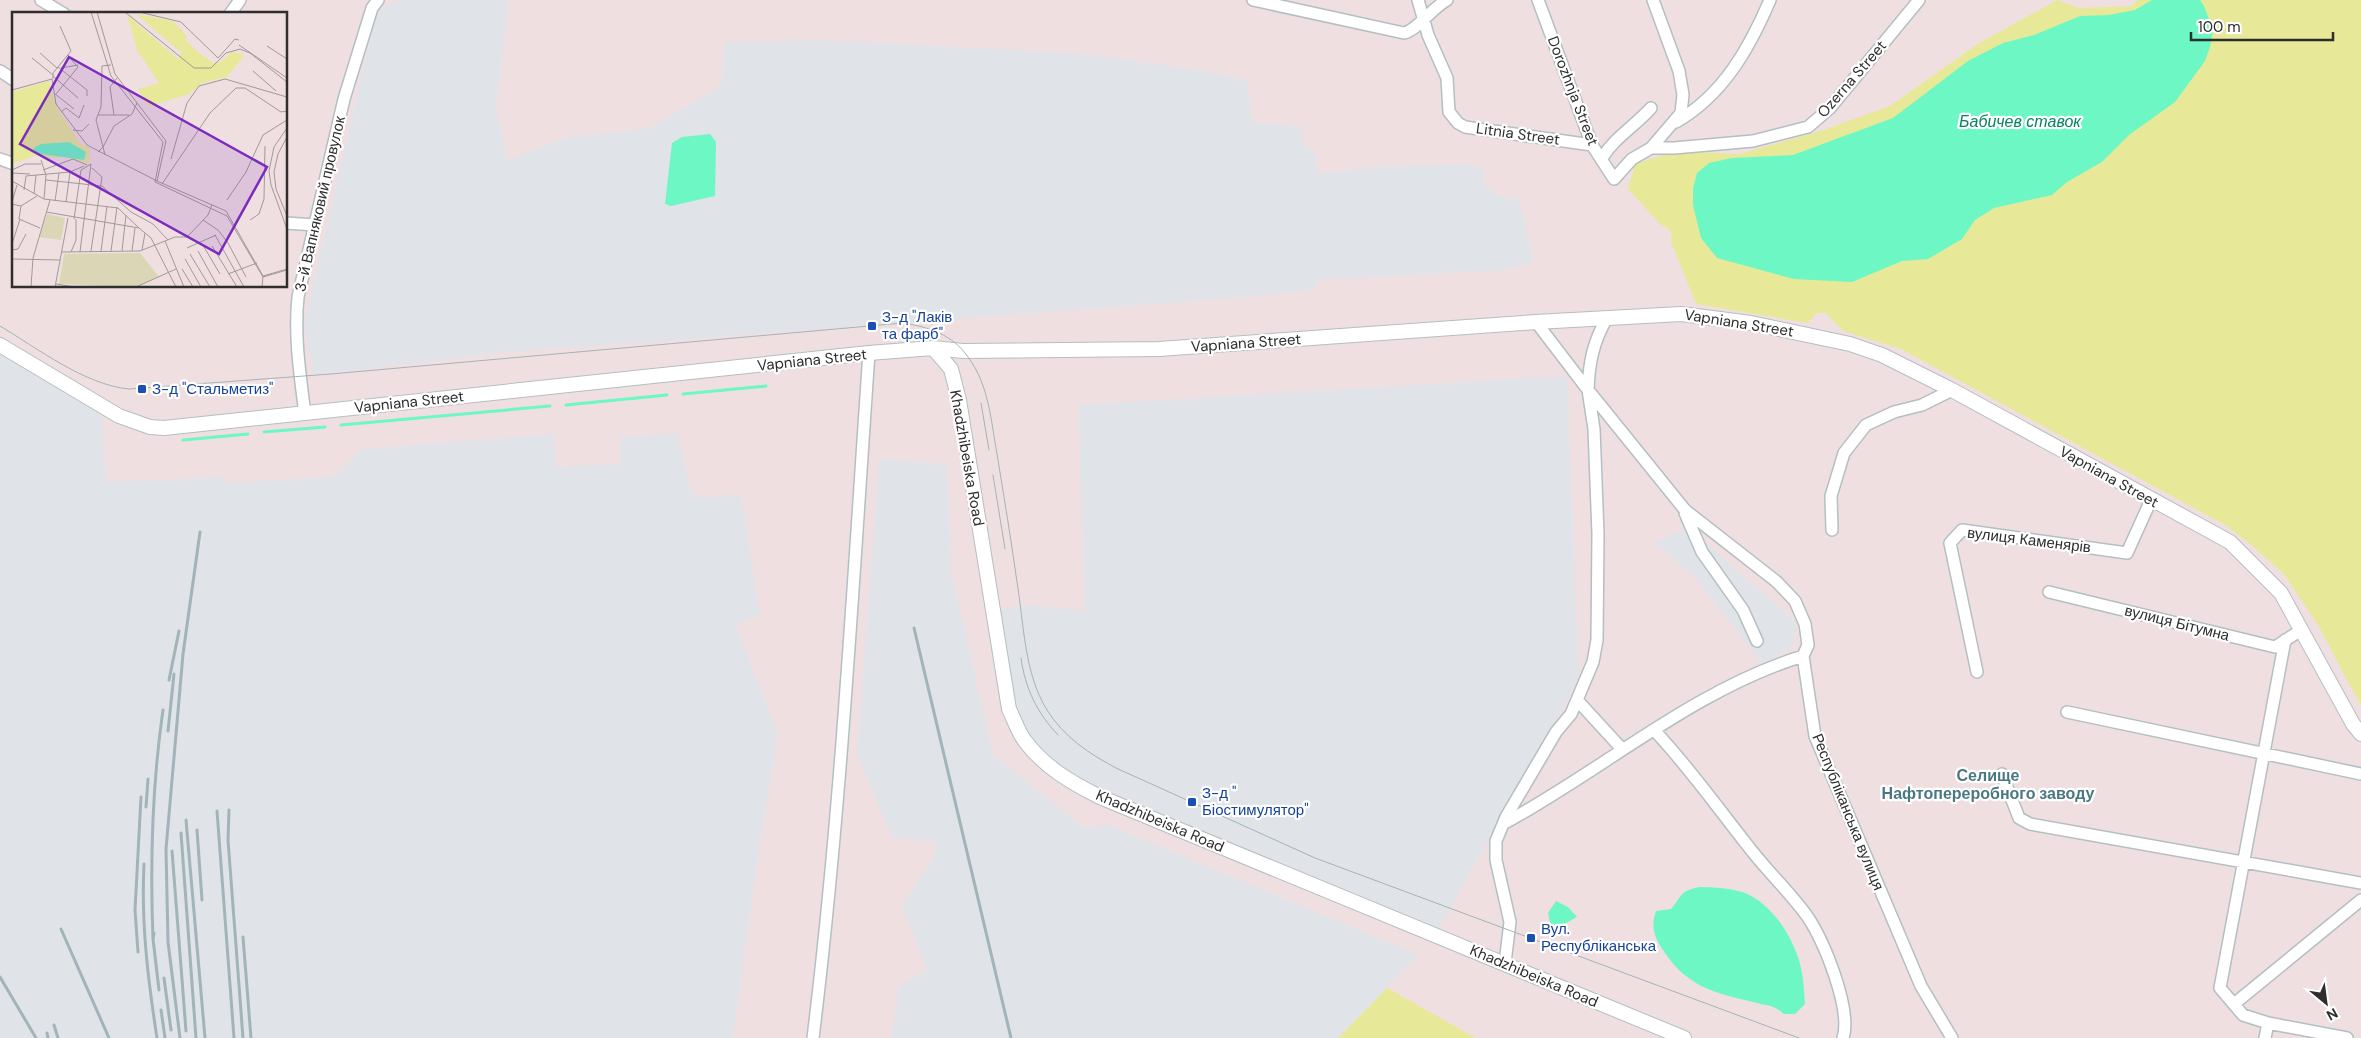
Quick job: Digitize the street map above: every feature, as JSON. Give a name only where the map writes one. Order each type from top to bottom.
[{"type":"street","points":[[42,0],[61,12]]},
{"type":"street","points":[[231,12],[240,0]]},
{"type":"street","name":"3-й Вапняковий провулок","points":[[305,414],[298,360],[296,318],[298,297],[344,99],[372,8],[378,0]]},
{"type":"street","points":[[1253,0],[1396,33],[1409,32],[1423,18],[1447,0]]},
{"type":"street","name":"Litnia Street","points":[[1418,0],[1428,35],[1447,78],[1449,112],[1458,123],[1465,127],[1592,144]]},
{"type":"street","name":"Dorozhnja Street","points":[[1538,0],[1592,144],[1614,179],[1632,159],[1651,148]]},
{"type":"street","points":[[1651,148],[1681,113],[1683,95],[1679,71],[1653,0]]},
{"type":"street","points":[[1672,124],[1704,104],[1730,75],[1755,33],[1770,0]]},
{"type":"street","name":"Ozerna Street","points":[[1651,148],[1674,148],[1753,141],[1808,127],[1830,108],[1920,0]]},
{"type":"street","points":[[0,72],[12,79]]},
{"type":"street","points":[[1602,158],[1610,145],[1634,126],[1651,108]]},
{"type":"street","points":[[0,159],[12,163]]},
{"type":"street","points":[[288,224],[315,225]]},
{"type":"street","name":"Vapniana Street","points":[[0,346],[119,416],[150,426],[164,428],[869,353],[933,348],[963,351],[1159,349],[1536,322],[1680,314],[1821,336],[1882,355],[1952,390],[2230,542],[2281,593],[2353,724],[2361,734]]},
{"type":"street","points":[[1505,963],[1510,922],[1495,850],[1496,841],[1503,824],[1578,700],[1594,662],[1597,640],[1598,534],[1594,439],[1588,390],[1589,360],[1596,336],[1607,318]]},
{"type":"street","name":"Республіканська вулиця","points":[[1536,322],[1684,510],[1777,582],[1795,601],[1805,624],[1808,644],[1803,656],[1814,736],[1922,986],[1952,1038]]},
{"type":"street","name":"Khadzhibeiska Road","points":[[933,348],[951,369],[959,400],[1009,710],[1024,741],[1068,781],[1100,797],[1684,1038]]},
{"type":"street","points":[[813,1038],[826,929],[840,773],[869,353]]},
{"type":"street","points":[[1832,530],[1831,496],[1844,453],[1866,424],[1894,412],[1922,405],[1952,390]]},
{"type":"street","name":"вулиця Каменярів","points":[[1977,672],[1950,543],[1962,530],[2127,553],[2151,500]]},
{"type":"street","points":[[1684,510],[1702,552],[1743,610],[1757,641]]},
{"type":"street","name":"вулиця Бітумна","points":[[2049,592],[2274,647],[2301,630]]},
{"type":"street","points":[[2285,640],[2220,988],[2243,1015],[2268,1023],[2347,1038]]},
{"type":"street","points":[[1503,824],[1622,749],[1745,679],[1803,656]]},
{"type":"street","points":[[1578,700],[1622,749]]},
{"type":"street","points":[[2067,712],[2361,774]]},
{"type":"street","points":[[1654,730],[1692,773],[1749,848],[1780,882],[1808,918],[1833,969],[1844,1010],[1846,1029],[1843,1038]]},
{"type":"street","points":[[2002,774],[2019,818],[2030,824],[2361,883]]},
{"type":"street","points":[[2234,1004],[2361,900]]},
{"type":"street","points":[[2265,1038],[2268,1023]]},
{"type":"shaded area","points":[[401,0],[500,0],[509,2],[496,107],[507,160],[566,138],[650,128],[721,86],[725,42],[822,40],[1088,54],[1196,70],[1247,80],[1252,122],[1303,127],[1303,143],[1316,155],[1318,174],[1390,166],[1469,164],[1484,169],[1483,185],[1506,200],[1519,197],[1534,263],[1502,270],[1316,280],[1316,289],[1248,297],[498,353],[314,375],[304,324],[377,10]]},
{"type":"shaded area","points":[[2057,0],[2079,8],[2132,6],[2137,0],[2361,0],[2361,706],[2318,625],[2283,573],[2227,526],[1901,349],[1843,331],[1826,313],[1817,313],[1808,323],[1696,304],[1671,242],[1671,231],[1660,224],[1628,189],[1635,164],[1677,151],[1739,154],[1821,131],[1890,106],[1976,45]]},
{"type":"shaded area","points":[[0,352],[101,413],[107,482],[225,477],[226,483],[326,477],[338,474],[361,449],[554,434],[556,467],[621,464],[620,437],[678,433],[690,489],[696,496],[703,498],[741,494],[760,615],[736,625],[778,735],[757,863],[733,1038],[0,1038]]},
{"type":"shaded area","points":[[1567,376],[1579,686],[1573,689],[1437,932],[1071,778],[1028,734],[1016,706],[997,610],[1030,605],[1085,611],[1078,405]]},
{"type":"shaded area","points":[[879,459],[947,464],[951,570],[993,754],[1084,828],[1108,825],[1419,955],[1338,1038],[891,1038],[899,986],[927,970],[902,906],[936,853],[934,842],[892,838],[857,754]]},
{"type":"shaded area","points":[[1688,527],[1797,623],[1792,647],[1762,664],[1696,579],[1654,543]]},
{"type":"shaded area","points":[[1387,988],[1476,1038],[1338,1038]]},
{"type":"water","name":"Бабичев ставок","points":[[2152,0],[2200,0],[2213,30],[2205,61],[2175,102],[2129,135],[2102,162],[2067,182],[2052,195],[1994,208],[1975,220],[1962,239],[1928,259],[1902,261],[1852,282],[1794,279],[1717,258],[1701,238],[1693,205],[1693,188],[1697,173],[1709,163],[1732,158],[1793,155],[1893,118],[1968,61],[2003,43],[2034,35],[2080,16],[2109,15],[2135,10]]},
{"type":"water","points":[[710,134],[716,142],[715,196],[671,206],[665,204],[672,143],[682,137]]},
{"type":"water","points":[[1700,887],[1732,890],[1753,897],[1764,905],[1782,925],[1795,949],[1803,977],[1805,1004],[1795,1014],[1784,1014],[1773,1007],[1715,992],[1703,987],[1683,974],[1665,953],[1654,933],[1653,923],[1656,911],[1671,909],[1685,892]]},
{"type":"water","points":[[1556,901],[1568,907],[1577,917],[1557,928],[1556,931],[1552,931],[1548,913]]},
{"type":"waterway","points":[[683,394],[766,386]]},
{"type":"waterway","points":[[566,405],[667,395]]},
{"type":"waterway","points":[[341,425],[550,406]]},
{"type":"waterway","points":[[264,432],[325,427]]},
{"type":"waterway","points":[[183,440],[248,434]]},
{"type":"tram line","points":[[0,326],[45,355],[95,381],[129,389],[331,374],[903,323],[940,333],[962,349],[981,379],[991,416],[1029,664],[1039,696],[1047,710],[1077,744],[1116,768],[1315,858],[1799,1038]]},
{"type":"tram line","points":[[981,403],[989,450]]},
{"type":"tram line","points":[[993,475],[1005,549]]},
{"type":"tram line","points":[[1021,658],[1033,699],[1044,718],[1058,735]]},
{"type":"railway","points":[[180,1038],[168,942],[166,849],[183,654],[200,532]]},
{"type":"railway","points":[[914,628],[1011,1038]]},
{"type":"railway","points":[[169,680],[179,631]]},
{"type":"railway","points":[[168,731],[174,674]]},
{"type":"railway","points":[[153,939],[153,824],[156,767],[163,710]]},
{"type":"railway","points":[[146,807],[148,779]]},
{"type":"railway","points":[[138,952],[135,910],[141,797]]},
{"type":"railway","points":[[229,810],[228,840],[243,1038]]},
{"type":"railway","points":[[217,811],[234,1038]]},
{"type":"railway","points":[[186,820],[205,1038]]},
{"type":"railway","points":[[197,830],[202,900]]},
{"type":"railway","points":[[181,833],[196,1038]]},
{"type":"railway","points":[[172,851],[186,1031]]},
{"type":"railway","points":[[144,864],[143,886],[146,951],[157,1038]]},
{"type":"railway","points":[[61,929],[109,1038]]},
{"type":"railway","points":[[154,933],[153,939],[159,990]]},
{"type":"railway","points":[[243,937],[251,1038]]},
{"type":"railway","points":[[0,977],[36,1038]]},
{"type":"railway","points":[[164,978],[171,1030]]},
{"type":"railway","points":[[161,1010],[165,1038]]},
{"type":"railway","points":[[54,1025],[58,1038]]},
{"type":"railway","points":[[47,1033],[48,1038]]},
{"type":"place","name":"З-д \"Лаків та фарб\"","points":[[872,326]]},
{"type":"place","name":"З-д \"Стальметиз\"","points":[[142,389]]},
{"type":"place","name":"З-д \" Біостимулятор\"","points":[[1192,802]]},
{"type":"place","name":"Вул. Республіканська","points":[[1531,938]]},
{"type":"district","name":"Селище Нафтопереробного заводу","points":[[1988,784]]}]
